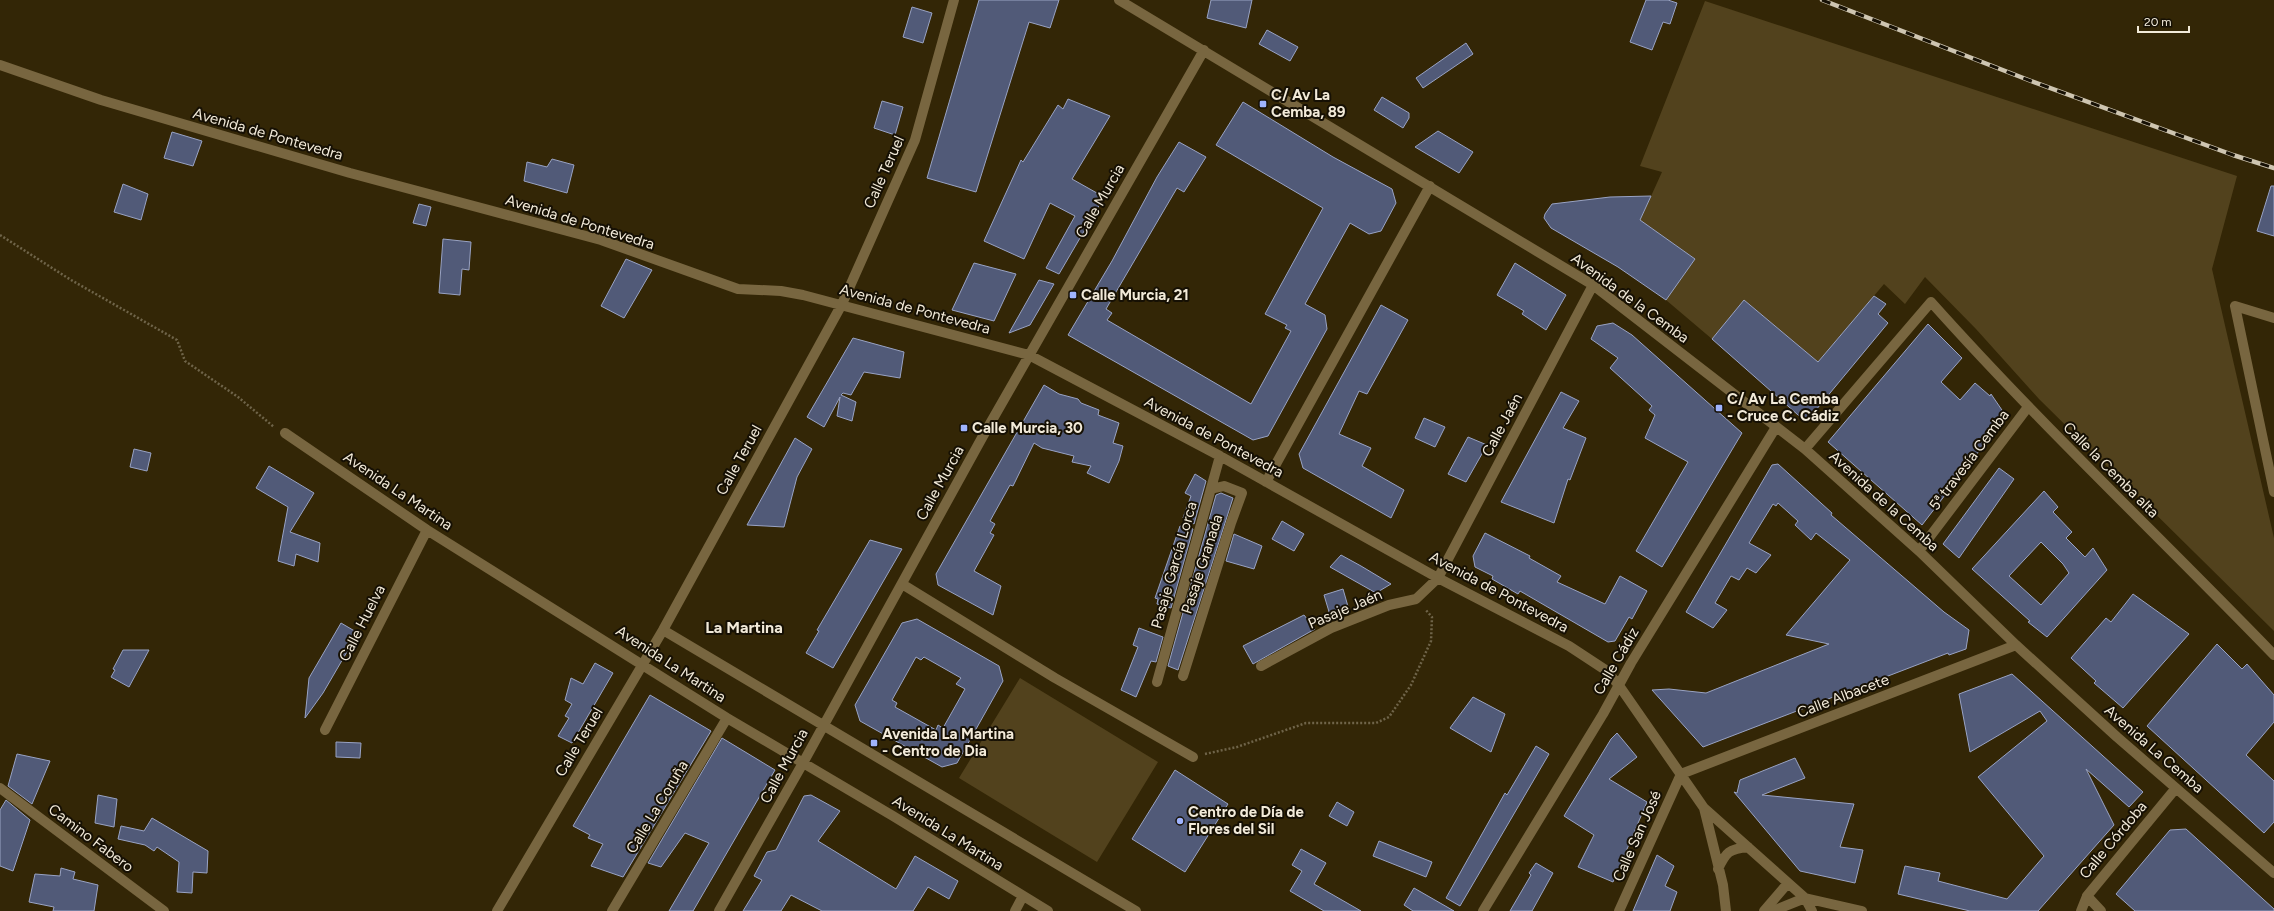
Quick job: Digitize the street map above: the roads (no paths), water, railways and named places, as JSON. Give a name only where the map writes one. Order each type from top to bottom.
[{"type":"street","name":"Calle Teruel","points":[[497,911],[663,630],[842,304],[915,140],[954,0]]},
{"type":"street","name":"Avenida de la Cemba","points":[[1119,0],[1593,285],[1804,449],[1919,551],[2016,645]]},
{"type":"street","name":"Calle Murcia","points":[[719,911],[803,763],[1029,355],[1204,50]]},
{"type":"street","name":"Avenida de Pontevedra","points":[[0,65],[101,100],[342,171],[602,240],[738,289],[781,291],[842,304],[1029,355],[1220,456],[1438,578],[1569,646],[1604,669],[1618,684],[1704,808],[1805,898]]},
{"type":"street","points":[[1266,482],[1430,186]]},
{"type":"street","name":"Calle Jaén","points":[[1438,578],[1593,285]]},
{"type":"street","name":"Calle la Cemba alta","points":[[1804,449],[1931,302],[2028,407],[2274,655]]},
{"type":"street","points":[[2274,318],[2235,306],[2274,492]]},
{"type":"street","name":"5ª travesía Cemba","points":[[1919,551],[2028,407]]},
{"type":"street","name":"Calle Cádiz","points":[[1484,911],[1603,714],[1618,684],[1776,427]]},
{"type":"street","name":"Avenida La Martina","points":[[285,433],[427,530],[643,663],[728,718],[893,816],[1048,911]]},
{"type":"street","name":"Pasaje García Lorca","points":[[1157,682],[1220,456]]},
{"type":"street","name":"Pasaje Granada","points":[[1183,676],[1231,522],[1242,493],[1224,486],[1211,489]]},
{"type":"street","name":"Calle Huelva","points":[[325,730],[427,530]]},
{"type":"street","name":"Pasaje Jaén","points":[[1260,666],[1332,628],[1389,605],[1416,600],[1438,578]]},
{"type":"street","points":[[902,584],[1055,678],[1193,757]]},
{"type":"street","name":"Avenida La Martina","points":[[663,630],[1136,911]]},
{"type":"street","name":"Calle Albacete","points":[[1681,774],[2016,645]]},
{"type":"street","name":"Avenida La Cemba","points":[[2016,645],[2176,788],[2274,873]]},
{"type":"street","name":"Calle La Coruña","points":[[612,911],[728,718]]},
{"type":"street","name":"Calle San José","points":[[1619,911],[1681,774]]},
{"type":"street","name":"Camino Fabero","points":[[0,788],[164,911]]},
{"type":"street","name":"Calle Córdoba","points":[[2097,909],[2087,896],[2176,788]]},
{"type":"street","name":"Avenida de Pontevedra","points":[[1704,808],[1726,911]]},
{"type":"street","points":[[1718,869],[1725,854],[1734,849],[1748,847]]},
{"type":"street","points":[[1764,911],[1788,883]]},
{"type":"street","points":[[1015,911],[1023,896]]},
{"type":"street","points":[[2081,911],[2087,896]]},
{"type":"street","points":[[1773,911],[1805,898],[1862,911]]},
{"type":"street","points":[[1805,898],[1812,911]]},
{"type":"railway","points":[[1822,0],[2031,81],[2233,155],[2274,168]]},
{"type":"place","name":"C/ Av La Cemba, 89","points":[[1263,104]]},
{"type":"place","name":"Calle Murcia, 21","points":[[1073,295]]},
{"type":"place","name":"C/ Av La Cemba - Cruce C. Cádiz","points":[[1719,408]]},
{"type":"place","name":"Calle Murcia, 30","points":[[964,428]]},
{"type":"place","name":"Avenida La Martina - Centro de Dia","points":[[874,743]]},
{"type":"place","name":"Centro de Día de Flores del Sil","points":[[1180,821]]},
{"type":"district","name":"La Martina","points":[[744,627]]}]
